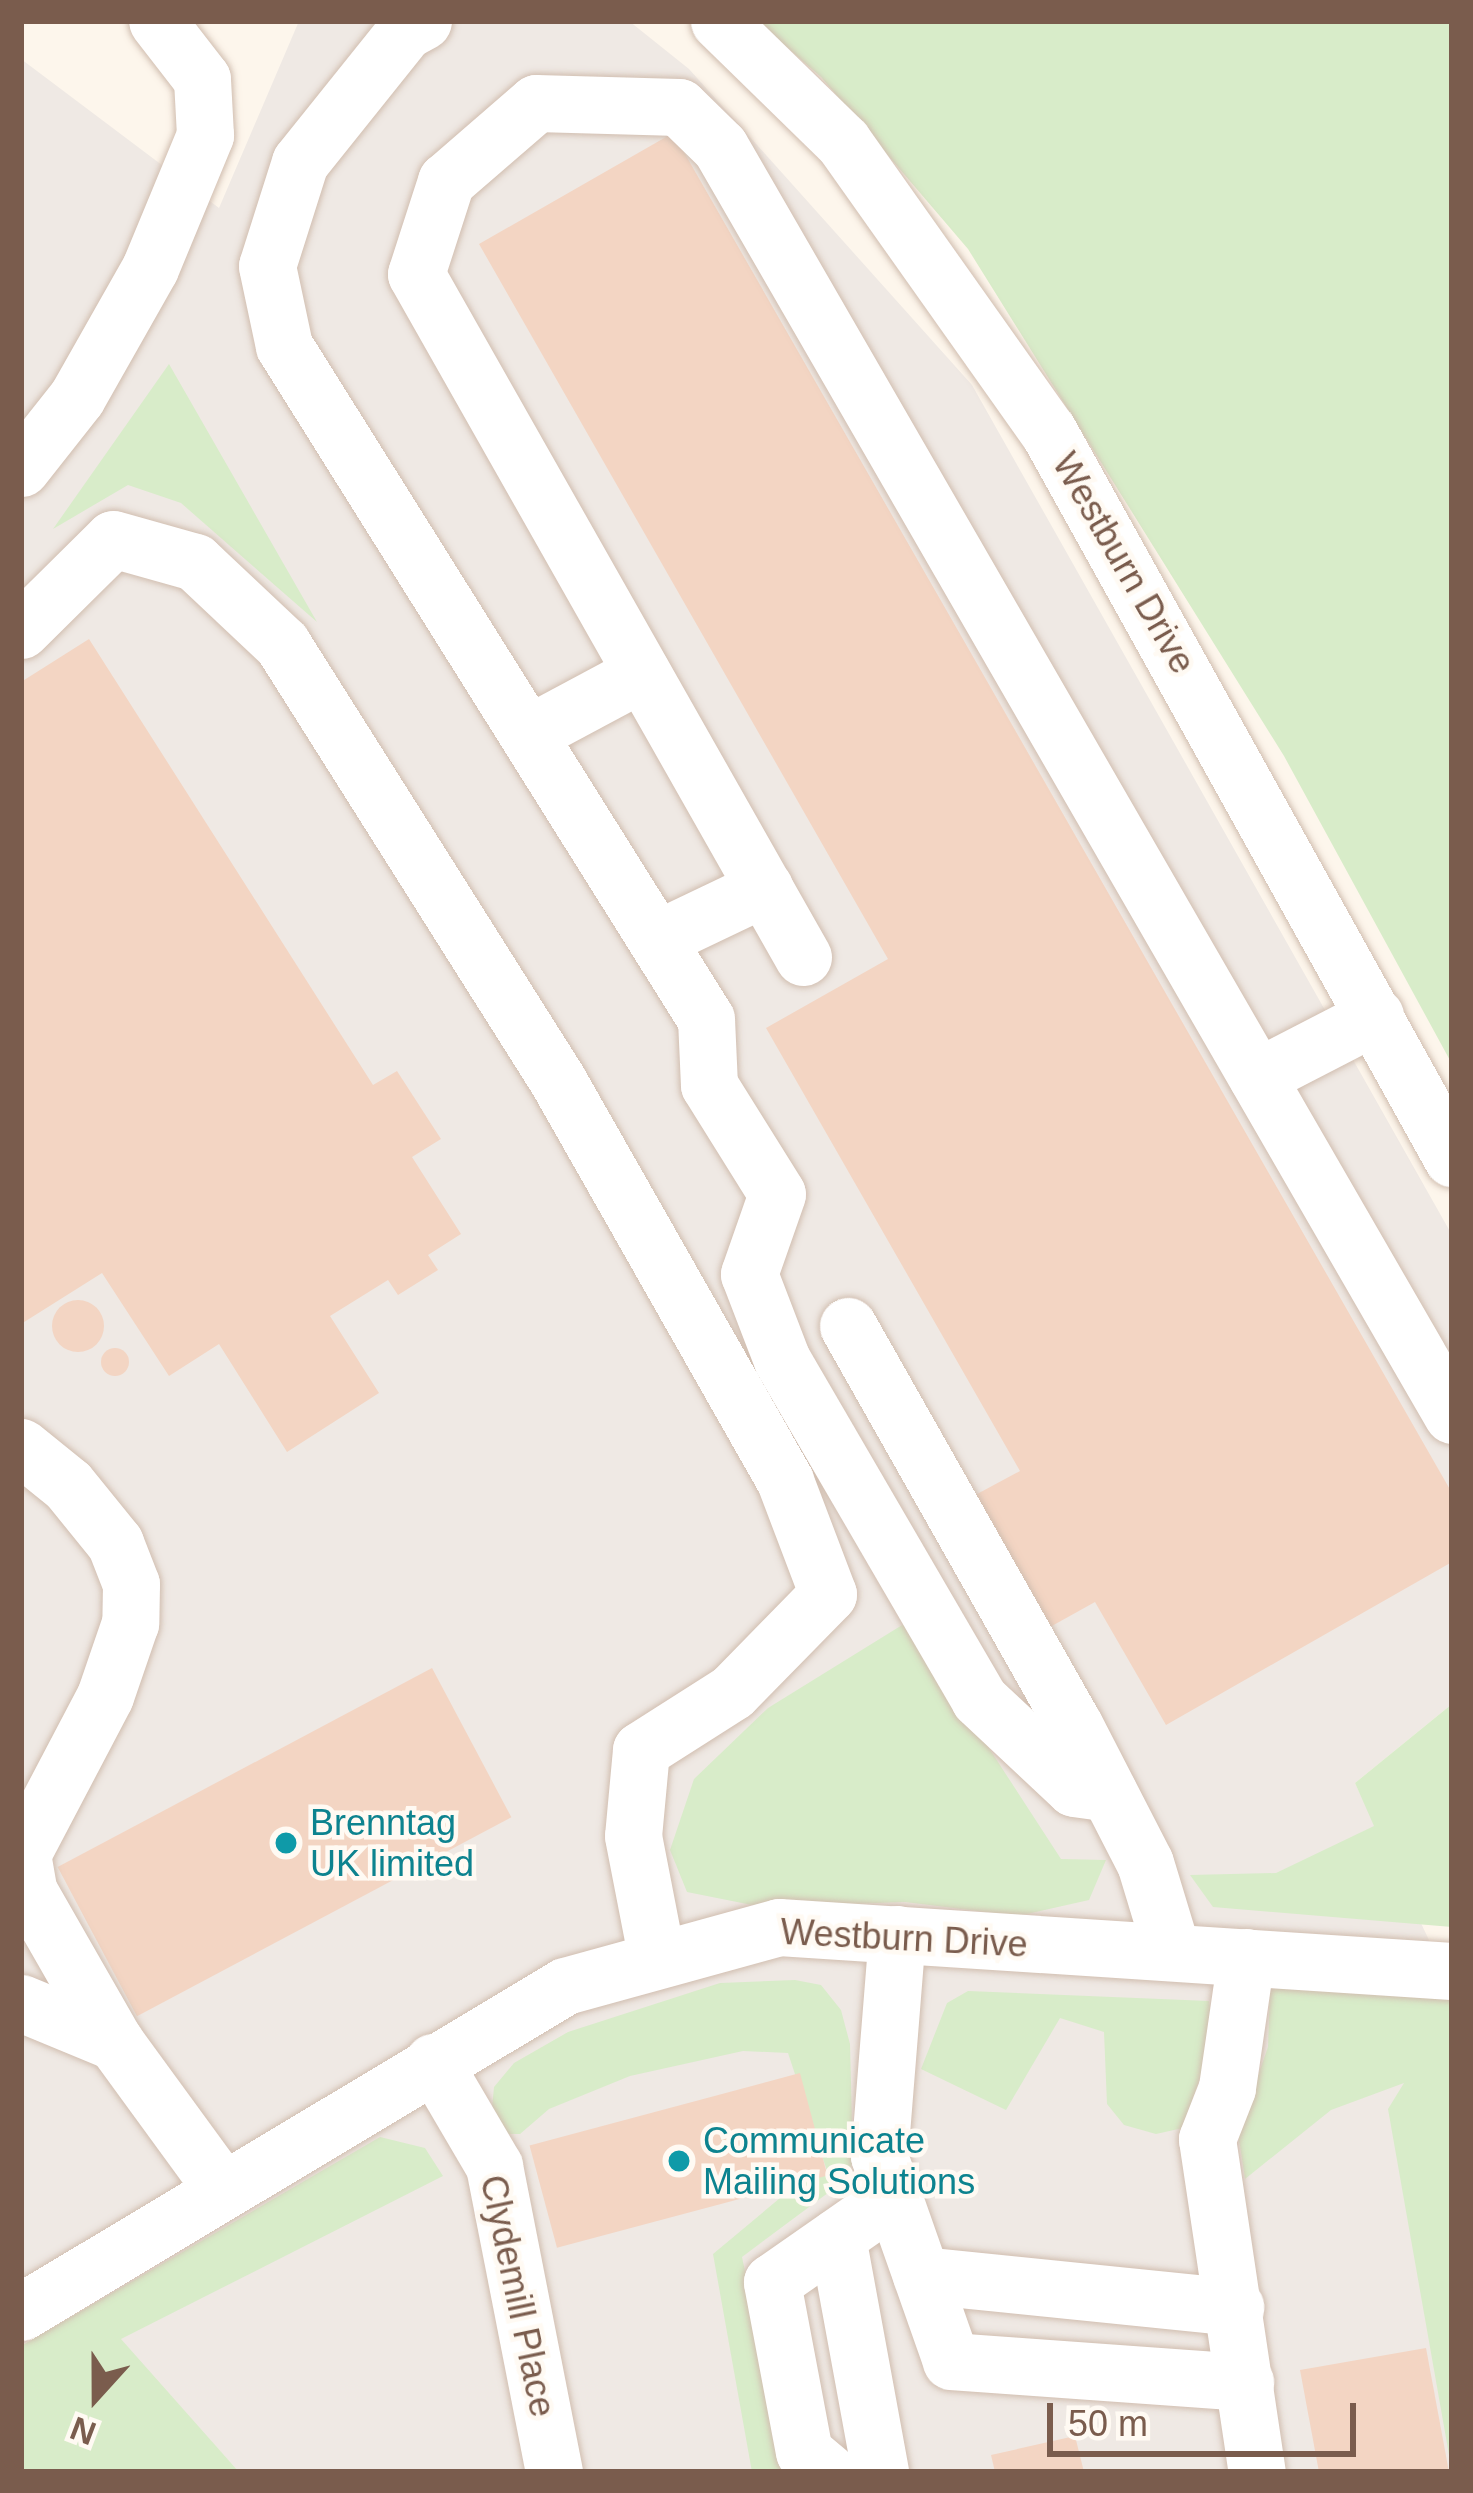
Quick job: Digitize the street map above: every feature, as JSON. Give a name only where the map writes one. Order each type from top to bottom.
[{"type":"street","points":[[21,468],[77,397],[150,268],[205,135],[202,80],[157,21]]},
{"type":"street","points":[[423,21],[405,31],[300,162],[267,266],[284,346],[706,1019],[710,1085],[777,1194],[749,1274],[782,1360],[979,1699],[1074,1788],[1109,1793]]},
{"type":"street","name":"Westburn Drive","points":[[719,21],[843,142],[1048,430],[1452,1158]]},
{"type":"street","points":[[802,957],[416,274],[446,181],[536,103],[679,106],[720,147],[1452,1415]]},
{"type":"street","points":[[21,630],[113,539],[195,562],[283,644],[558,1081],[785,1481],[828,1594],[732,1692],[640,1750],[633,1836],[657,1960]]},
{"type":"street","points":[[528,734],[642,673]]},
{"type":"street","points":[[657,939],[764,888]]},
{"type":"street","points":[[1257,1078],[1375,1016]]},
{"type":"street","points":[[848,1326],[1109,1793],[1145,1864],[1172,1952]]},
{"type":"street","points":[[21,1447],[68,1485],[115,1543],[131,1584],[130,1623],[105,1696],[22,1854],[29,1892],[115,2042],[222,2189]]},
{"type":"street","name":"Westburn Drive","points":[[21,2312],[566,1986],[779,1927],[1452,1971]]},
{"type":"street","points":[[897,1934],[879,2156],[951,2360]]},
{"type":"street","points":[[1246,1957],[1228,2088],[1207,2139],[1257,2472]]},
{"type":"street","points":[[21,2003],[115,2042]]},
{"type":"street","name":"Clydemill Place","points":[[433,2062],[494,2166],[554,2472]]},
{"type":"street","points":[[828,2472],[803,2452],[772,2282],[893,2197]]},
{"type":"street","points":[[837,2237],[880,2472]]},
{"type":"street","points":[[921,2275],[1235,2306]]},
{"type":"street","points":[[866,2393],[951,2360],[1245,2382]]},
{"type":"shaded area","points":[[299,21],[629,21],[689,69],[972,385],[1452,1235],[1452,1704],[1355,1783],[1452,1989],[1452,2472],[239,2472],[85,2303],[21,2346],[21,59],[219,208]]},
{"type":"green space","points":[[757,21],[1452,21],[1452,1064],[1284,756],[968,249],[821,77]]},
{"type":"green space","points":[[169,364],[317,622],[181,503],[128,485],[53,529]]},
{"type":"green space","points":[[907,1622],[1061,1859],[1106,1860],[1089,1900],[1018,1916],[905,1902],[762,1907],[687,1892],[670,1850],[694,1779],[768,1708]]},
{"type":"green space","points":[[1452,1704],[1452,1927],[1213,1907],[1190,1875],[1276,1873],[1374,1826],[1355,1783]]},
{"type":"green space","points":[[1271,1959],[1452,1971],[1452,2472],[1388,2109],[1404,2083],[1331,2110],[1245,2179],[1238,2133],[1268,2047]]},
{"type":"green space","points":[[795,1980],[821,1985],[841,2010],[850,2044],[853,2161],[844,2181],[742,2257],[787,2472],[752,2472],[713,2254],[798,2183],[828,2174],[788,2053],[743,2051],[630,2076],[549,2109],[520,2134],[505,2134],[492,2108],[494,2087],[514,2063],[568,2032],[720,1983]]},
{"type":"green space","points":[[968,1991],[1209,2001],[1215,2033],[1183,2128],[1156,2134],[1124,2125],[1107,2104],[1104,2032],[1060,2018],[1006,2110],[921,2069],[947,2003]]},
{"type":"green space","points":[[380,2137],[425,2148],[443,2176],[121,2339],[239,2472],[21,2472],[21,2346]]},
{"type":"building","points":[[673,133],[1452,1493],[1452,1562],[1166,1725],[1095,1602],[1041,1632],[966,1500],[1020,1471],[766,1028],[888,959],[479,244]]},
{"type":"building","points":[[89,639],[373,1085],[397,1071],[441,1139],[412,1157],[461,1234],[428,1255],[438,1270],[398,1295],[388,1280],[330,1316],[379,1393],[287,1452],[219,1344],[169,1376],[102,1273],[21,1324],[21,682]]},
{"type":"building","points":[[78,1300],[97,1307],[104,1326],[97,1345],[78,1352],[59,1345],[52,1326],[59,1307]]},
{"type":"building","points":[[115,1348],[125,1352],[129,1362],[125,1372],[115,1376],[105,1372],[101,1362],[105,1352]]},
{"type":"building","name":"Brenntag UK limited","points":[[432,1668],[511,1817],[137,2016],[58,1867]]},
{"type":"building","name":"Communicate Mailing Solutions","points":[[800,2073],[827,2175],[557,2248],[530,2145]]},
{"type":"building","points":[[1426,2348],[1449,2472],[1319,2472],[1300,2370]]},
{"type":"building","points":[[1075,2436],[1084,2472],[995,2472],[991,2455]]},
{"type":"place","name":"Brenntag UK limited","points":[[286,1843]]},
{"type":"place","name":"Communicate Mailing Solutions","points":[[679,2161]]}]
